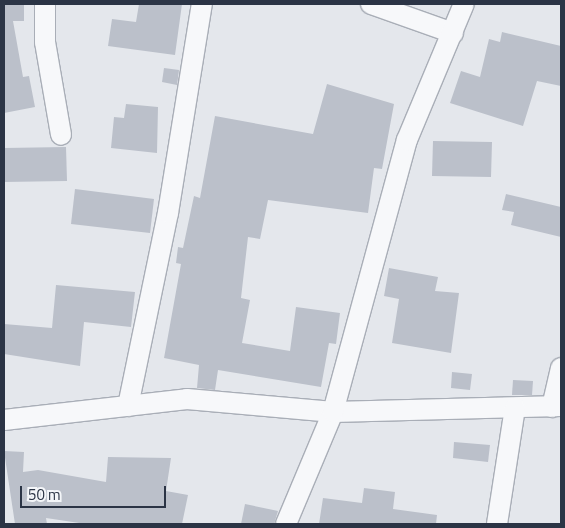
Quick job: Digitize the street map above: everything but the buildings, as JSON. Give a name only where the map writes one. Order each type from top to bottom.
[{"type":"street","points":[[45,4],[45,42],[61,136]]},
{"type":"street","points":[[128,406],[168,213],[202,4]]},
{"type":"street","points":[[371,4],[453,33]]},
{"type":"street","points":[[286,524],[332,412],[407,140],[464,4]]},
{"type":"street","points":[[4,420],[187,399],[332,412],[556,407],[561,368]]},
{"type":"street","points":[[497,524],[515,408]]}]
